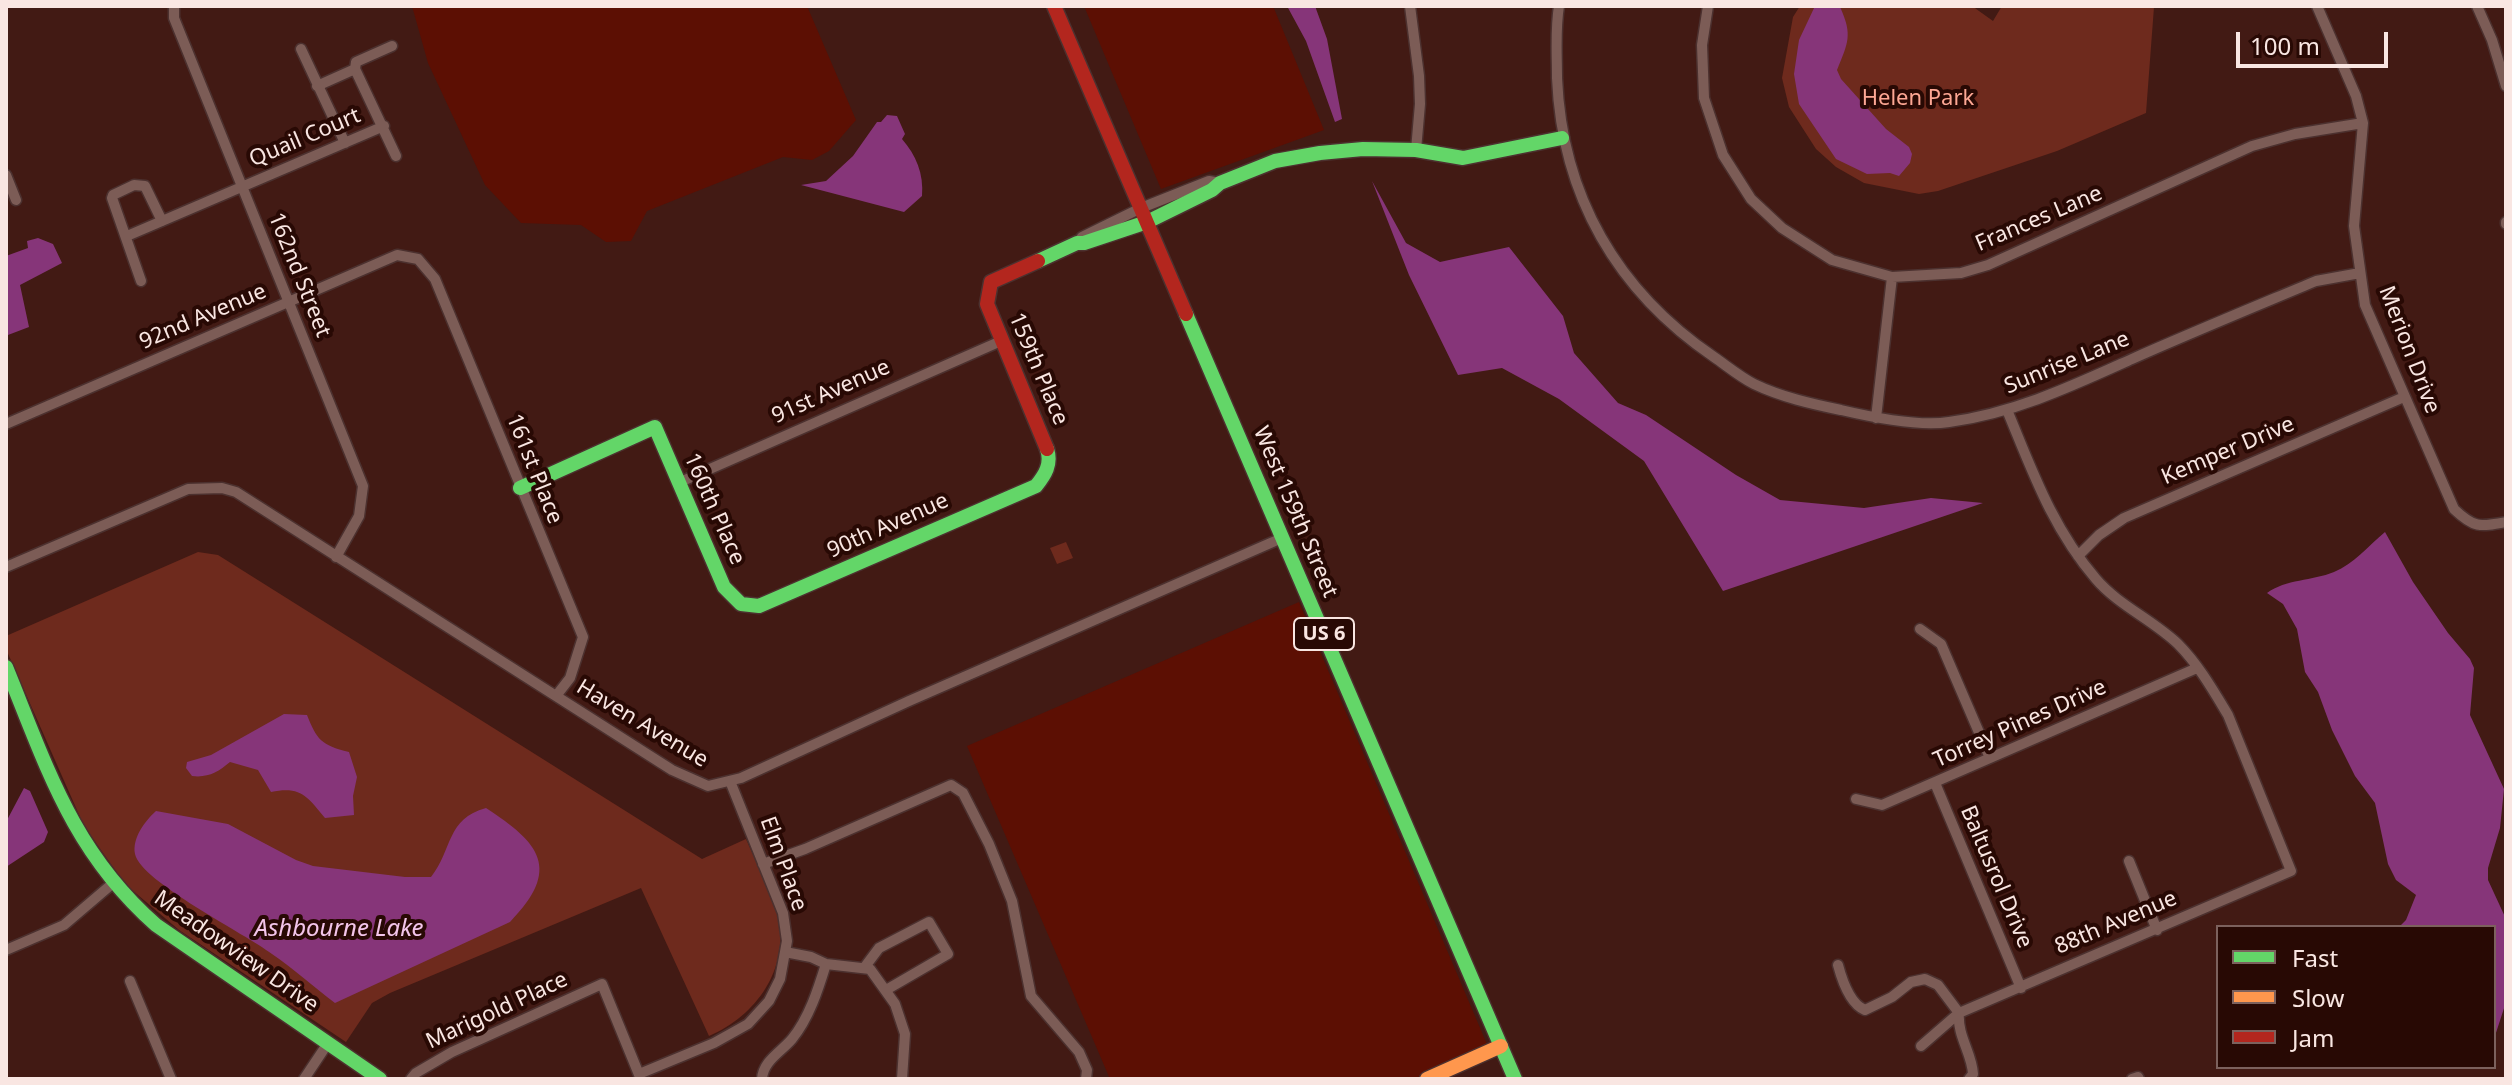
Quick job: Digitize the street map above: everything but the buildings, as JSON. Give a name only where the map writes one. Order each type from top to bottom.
[{"type":"street","points":[[165,6],[174,18]]},
{"type":"street","name":"162nd Street","points":[[174,6],[174,18],[363,486],[359,516],[336,557]]},
{"type":"street","name":"West 159th Street","points":[[1054,6],[1515,1079]]},
{"type":"street","points":[[1410,6],[1419,76],[1416,150]]},
{"type":"street","name":"Sunrise Lane","points":[[1559,6],[1556,38],[1562,138],[1581,199],[1619,267],[1657,313],[1703,350],[1754,384],[1809,403],[1876,418],[1946,423],[2007,410],[2054,395],[2316,281],[2360,273]]},
{"type":"street","name":"Frances Lane","points":[[1708,6],[1702,45],[1704,98],[1723,155],[1751,199],[1782,228],[1832,260],[1892,277],[1961,273],[1988,265],[2252,146],[2295,134],[2363,123]]},
{"type":"street","name":"Merion Drive","points":[[2317,6],[2356,96],[2363,123],[2354,226],[2365,305],[2454,509],[2469,524],[2506,522]]},
{"type":"street","points":[[2477,6],[2492,40],[2506,86]]},
{"type":"street","points":[[392,46],[356,62],[355,69],[396,156]]},
{"type":"street","points":[[301,49],[345,143]]},
{"type":"street","points":[[317,86],[355,69]]},
{"type":"street","name":"Quail Court","points":[[127,236],[384,126]]},
{"type":"street","points":[[1144,215],[1212,190],[1220,183],[1275,161],[1363,149],[1416,150],[1463,158],[1562,138]]},
{"type":"street","points":[[6,175],[16,200]]},
{"type":"street","points":[[141,281],[112,198],[134,185],[145,186],[162,221]]},
{"type":"street","name":"159th Place","points":[[1047,473],[1049,454],[987,304],[991,282],[1144,215]]},
{"type":"street","name":"92nd Avenue","points":[[6,424],[397,255],[418,259]]},
{"type":"street","name":"161st Place","points":[[418,259],[435,279],[583,637],[570,678],[556,696]]},
{"type":"street","points":[[1876,418],[1892,277]]},
{"type":"street","name":"91st Avenue","points":[[678,483],[1001,341]]},
{"type":"street","name":"Kemper Drive","points":[[2078,556],[2099,535],[2124,518],[2404,397]]},
{"type":"street","points":[[2007,410],[2053,520],[2078,556],[2098,582],[2177,643],[2197,668]]},
{"type":"street","name":"160th Place","points":[[520,488],[655,427],[724,587],[741,604]]},
{"type":"street","name":"90th Avenue","points":[[741,604],[759,606],[1036,486],[1047,473]]},
{"type":"street","name":"Haven Avenue","points":[[6,567],[173,494],[188,489],[222,488],[249,499],[672,770],[708,786],[741,778],[1282,538]]},
{"type":"street","points":[[1920,629],[1941,644],[1990,758]]},
{"type":"street","name":"Meadowview Drive","points":[[6,667],[78,832],[112,884],[156,925],[380,1079]]},
{"type":"street","name":"Torrey Pines Drive","points":[[1856,799],[1882,805],[2197,668]]},
{"type":"street","name":"88th Avenue","points":[[1921,1046],[1959,1013],[2291,871],[2228,715],[2197,668]]},
{"type":"street","name":"Elm Place","points":[[640,1076],[748,1024],[769,1001],[780,979],[787,941],[783,913],[730,781]]},
{"type":"street","name":"Baltusrol Drive","points":[[1935,783],[2021,988]]},
{"type":"street","points":[[763,864],[805,849],[951,785],[963,793],[989,844],[1012,901],[1031,996],[1079,1052],[1087,1070],[1086,1079]]},
{"type":"street","points":[[2129,861],[2157,930]]},
{"type":"street","points":[[6,950],[64,925],[112,884]]},
{"type":"street","points":[[864,968],[879,948],[929,922],[948,954],[886,990]]},
{"type":"street","points":[[785,952],[811,957],[826,964],[870,969],[895,1004],[905,1034],[902,1079]]},
{"type":"street","points":[[762,1079],[762,1073],[771,1059],[792,1039],[814,1003],[826,964]]},
{"type":"street","points":[[1838,965],[1858,1008],[1865,1010],[1892,997],[1911,982],[1925,979],[1938,985],[1959,1013],[1958,1027],[1973,1064],[1973,1074],[1969,1079]]},
{"type":"street","points":[[130,981],[171,1079]]},
{"type":"street","name":"Marigold Place","points":[[411,1079],[452,1052],[602,984],[640,1076]]},
{"type":"street","points":[[304,1079],[328,1043]]},
{"type":"street","points":[[1427,1079],[1501,1046]]},
{"type":"street","points":[[2132,1079],[2139,1079]]},
{"type":"shaded area","points":[[412,6],[807,6],[856,120],[829,151],[812,160],[783,157],[647,211],[631,241],[606,242],[581,225],[521,223],[485,185],[428,63]]},
{"type":"shaded area","points":[[1084,6],[1273,6],[1324,130],[1161,189]]},
{"type":"shaded area","points":[[1299,602],[1489,1049],[1420,1079],[1110,1079],[967,746]]},
{"type":"green space","name":"Helen Park","points":[[1800,6],[1972,6],[1993,21],[2002,6],[2154,7],[2146,113],[2057,151],[1938,191],[1919,194],[1864,183],[1836,167],[1816,149],[1789,107],[1782,78],[1793,17]]},
{"type":"green space","points":[[1066,542],[1073,558],[1057,564],[1050,548]]},
{"type":"green space","points":[[198,552],[218,555],[702,859],[746,839],[775,905],[780,935],[774,972],[755,1003],[726,1027],[709,1036],[641,888],[390,993],[372,1003],[346,1042],[179,930],[125,884],[84,826],[6,649],[6,636]]},
{"type":"water","points":[[1287,6],[1315,6],[1327,39],[1342,119],[1335,122],[1306,41]]},
{"type":"water","points":[[1815,6],[1840,7],[1847,25],[1848,39],[1837,70],[1841,79],[1886,129],[1909,147],[1912,154],[1910,163],[1899,176],[1890,173],[1867,174],[1836,159],[1799,104],[1794,74],[1799,40]]},
{"type":"water","points":[[887,115],[897,116],[905,134],[902,139],[915,158],[922,180],[922,196],[904,212],[801,185],[826,181],[853,156],[877,122]]},
{"type":"water","points":[[1372,181],[1406,243],[1440,262],[1509,247],[1563,316],[1574,353],[1618,403],[1646,415],[1736,475],[1780,500],[1864,508],[1931,498],[1983,503],[1723,591],[1644,461],[1559,399],[1502,368],[1458,375],[1409,275]]},
{"type":"water","points":[[38,238],[53,244],[62,263],[20,285],[29,327],[8,335],[6,256],[28,248],[27,241]]},
{"type":"water","points":[[2385,532],[2413,582],[2474,668],[2470,715],[2504,789],[2500,828],[2488,868],[2488,880],[2506,919],[2506,1002],[2496,1033],[2496,925],[2401,925],[2416,895],[2396,880],[2388,864],[2375,803],[2355,776],[2332,730],[2318,692],[2305,672],[2297,629],[2283,604],[2267,593],[2282,585],[2326,575],[2354,560]]},
{"type":"water","points":[[284,714],[307,715],[321,740],[349,752],[357,777],[353,796],[354,815],[325,818],[303,795],[290,791],[271,792],[258,770],[230,762],[203,776],[192,776],[186,768],[187,762],[211,755]]},
{"type":"water","points":[[24,788],[30,791],[48,832],[44,842],[6,867],[6,822]]},
{"type":"water","name":"Ashbourne Lake","points":[[486,808],[520,833],[538,858],[536,887],[526,903],[510,922],[335,1003],[272,954],[155,879],[135,854],[137,836],[156,811],[228,824],[313,866],[405,877],[431,877],[457,827],[473,813]]},
{"type":"traffic: fast","points":[[1038,261],[1077,243],[1147,222],[1212,190],[1220,183],[1275,161],[1363,149],[1416,150],[1463,158],[1562,138]]},
{"type":"traffic: fast","points":[[1186,314],[1515,1079]]},
{"type":"traffic: fast","points":[[520,488],[655,427],[724,587],[741,604],[759,606],[1036,486],[1047,469],[1047,449]]},
{"type":"traffic: fast","points":[[6,667],[65,806],[103,868],[127,897],[156,925],[380,1079]]},
{"type":"traffic: slow","points":[[1427,1079],[1501,1046]]},
{"type":"traffic: jam","points":[[1054,6],[1186,314]]},
{"type":"traffic: jam","points":[[1038,261],[991,282],[987,304],[1047,449]]}]
